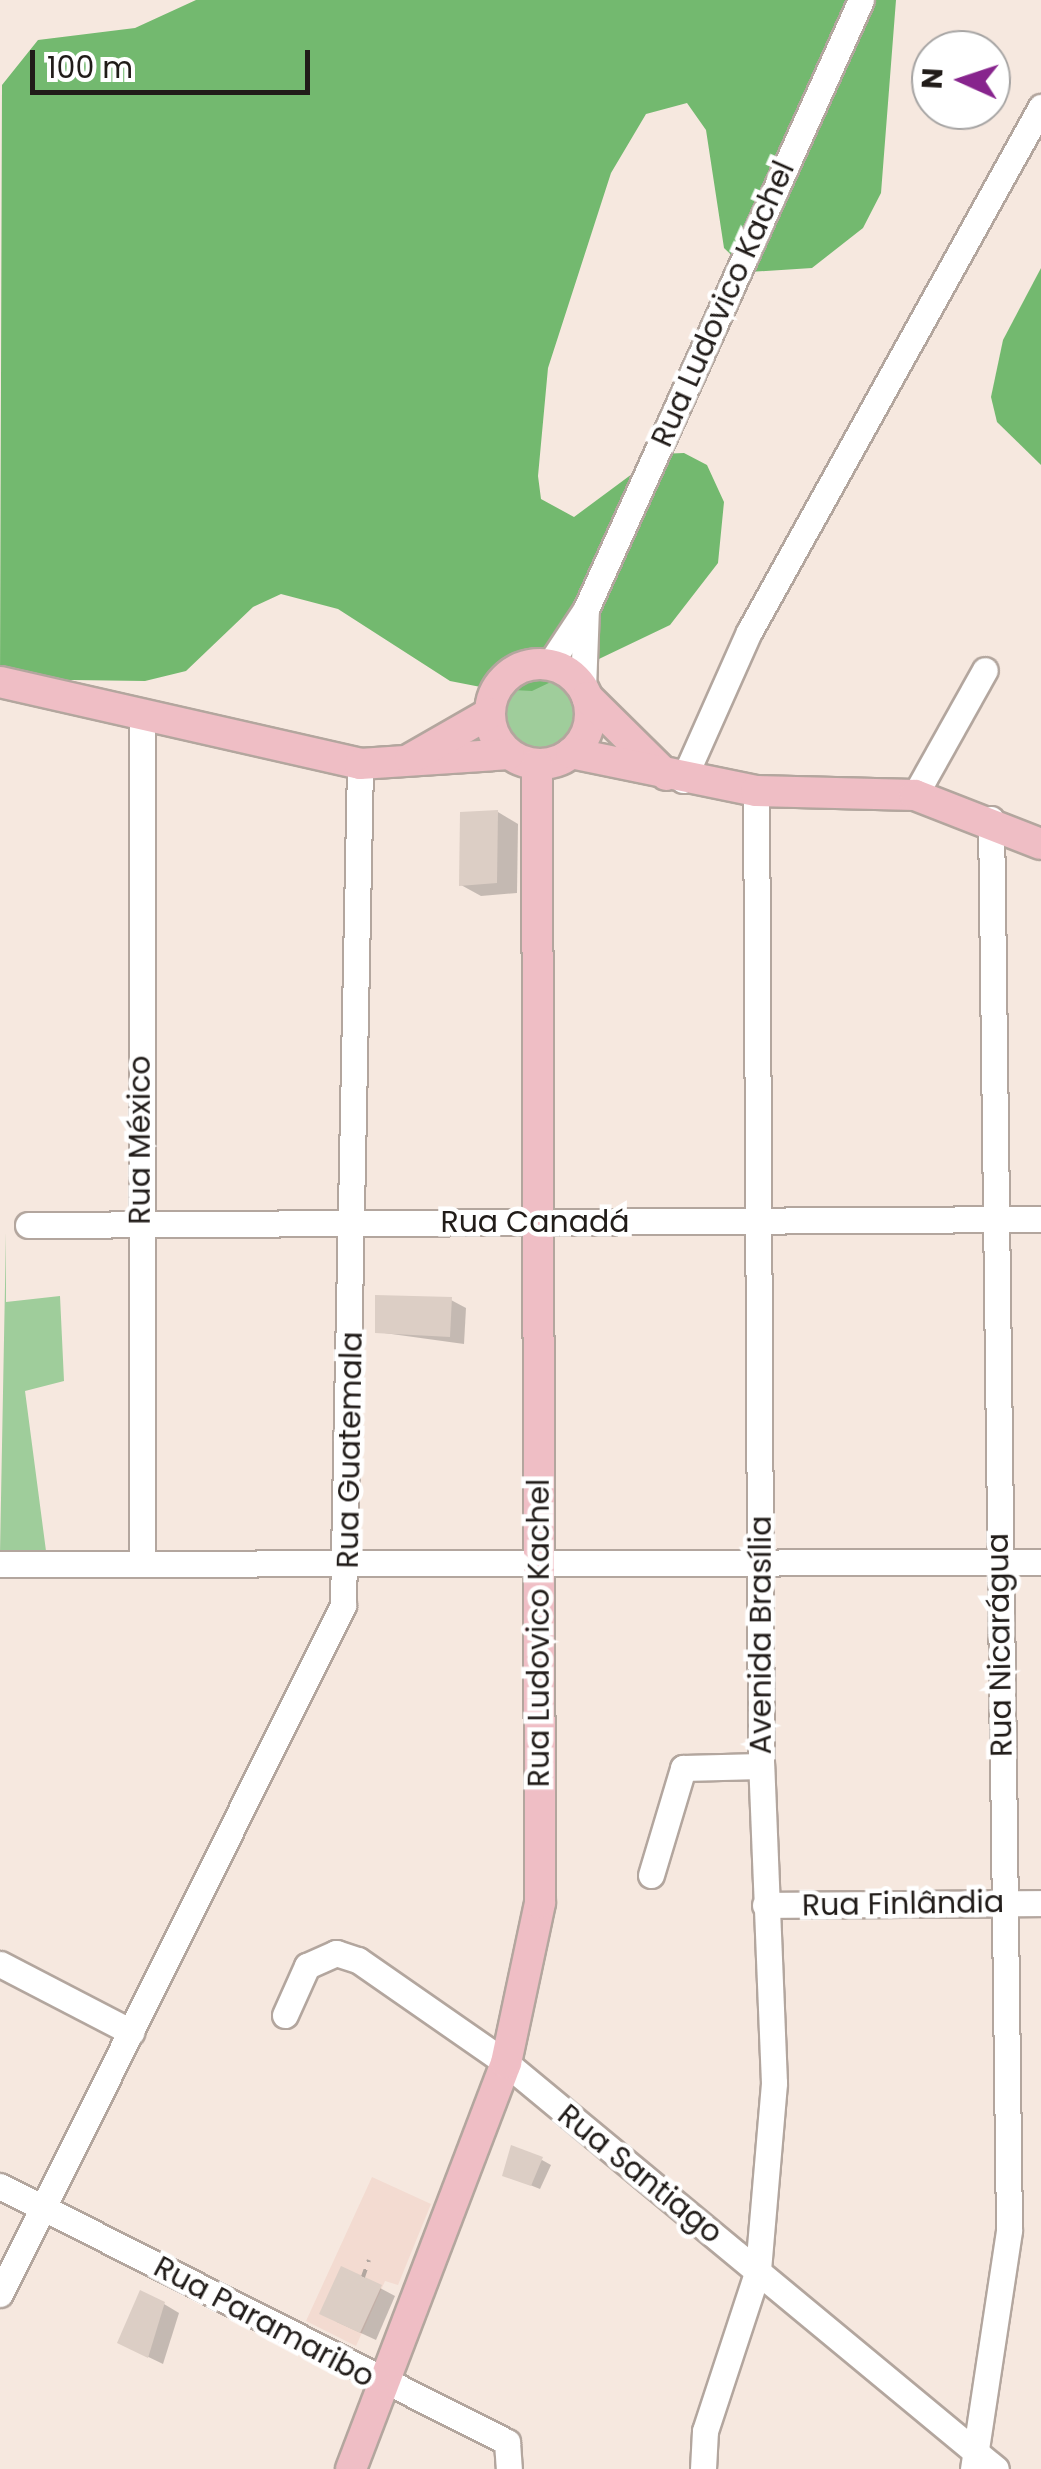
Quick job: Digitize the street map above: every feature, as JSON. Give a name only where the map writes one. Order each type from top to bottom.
[{"type":"main road","points":[[400,764],[490,713],[502,681],[549,665],[585,693],[676,778]]},
{"type":"main road","points":[[0,682],[142,720],[360,764],[523,759],[571,753],[676,778],[756,791],[915,796],[991,819],[1041,844]]},
{"type":"main road","points":[[571,753],[584,737],[585,693]]},
{"type":"main road","points":[[490,713],[523,759]]},
{"type":"main road","name":"Rua Ludovico Kachel","points":[[351,2469],[506,2063],[540,1903],[542,1221],[523,759]]},
{"type":"street","name":"Rua Ludovico Kachel","points":[[549,665],[586,609],[860,0]]},
{"type":"street","points":[[676,778],[749,632],[1041,107]]},
{"type":"street","name":"Rua Ludovico Kachel","points":[[585,693],[586,609]]},
{"type":"street","points":[[915,796],[986,670]]},
{"type":"street","name":"Rua México","points":[[142,720],[142,1558]]},
{"type":"street","name":"Rua Guatemala","points":[[0,2294],[343,1605],[350,1565],[360,764]]},
{"type":"street","name":"Avenida Brasília","points":[[702,2469],[705,2431],[758,2270],[774,2083],[761,1766],[756,791]]},
{"type":"street","name":"Rua Nicarágua","points":[[982,2464],[1008,2230],[991,819]]},
{"type":"street","name":"Rua Canadá","points":[[28,1226],[1041,1219]]},
{"type":"street","points":[[0,1564],[142,1558],[350,1565],[760,1560],[1041,1562]]},
{"type":"street","points":[[651,1875],[682,1768],[761,1766]]},
{"type":"street","name":"Rua Finlândia","points":[[765,1906],[1041,1903]]},
{"type":"street","name":"Rua Santiago","points":[[285,2014],[307,1966],[336,1953],[506,2063],[758,2270],[982,2464]]},
{"type":"street","points":[[0,1964],[131,2032]]},
{"type":"street","name":"Rua Paramaribo","points":[[0,2186],[383,2384],[507,2442],[508,2469]]},
{"type":"path","points":[[362,2276],[369,2260]]},
{"type":"shaded area","points":[[372,2177],[431,2204],[398,2285],[385,2281],[356,2346],[306,2321]]},
{"type":"green space","points":[[196,0],[896,0],[881,193],[863,228],[812,268],[749,272],[724,248],[706,130],[687,103],[646,114],[611,173],[548,368],[538,476],[541,499],[574,517],[659,454],[684,453],[707,465],[724,502],[718,563],[670,625],[532,691],[491,689],[450,681],[338,609],[281,594],[253,607],[186,671],[145,681],[0,679],[2,85],[38,40],[135,28]]},
{"type":"green space","points":[[1041,268],[1041,465],[997,422],[991,397],[1003,340]]},
{"type":"green space","points":[[539,674],[555,677],[569,686],[578,700],[578,732],[569,746],[555,755],[539,758],[523,755],[509,746],[500,732],[497,716],[500,700],[509,686],[523,677]]},
{"type":"green space","points":[[6,1232],[6,1302],[60,1296],[64,1381],[25,1391],[46,1551],[0,1553]]},
{"type":"building","points":[[498,810],[497,883],[459,886],[460,812]]},
{"type":"building","points":[[375,1295],[452,1297],[450,1337],[375,1333]]},
{"type":"building","points":[[511,2145],[543,2157],[531,2186],[502,2176]]},
{"type":"building","points":[[341,2266],[382,2285],[360,2333],[319,2314]]},
{"type":"building","points":[[140,2290],[165,2302],[148,2358],[117,2343]]}]
